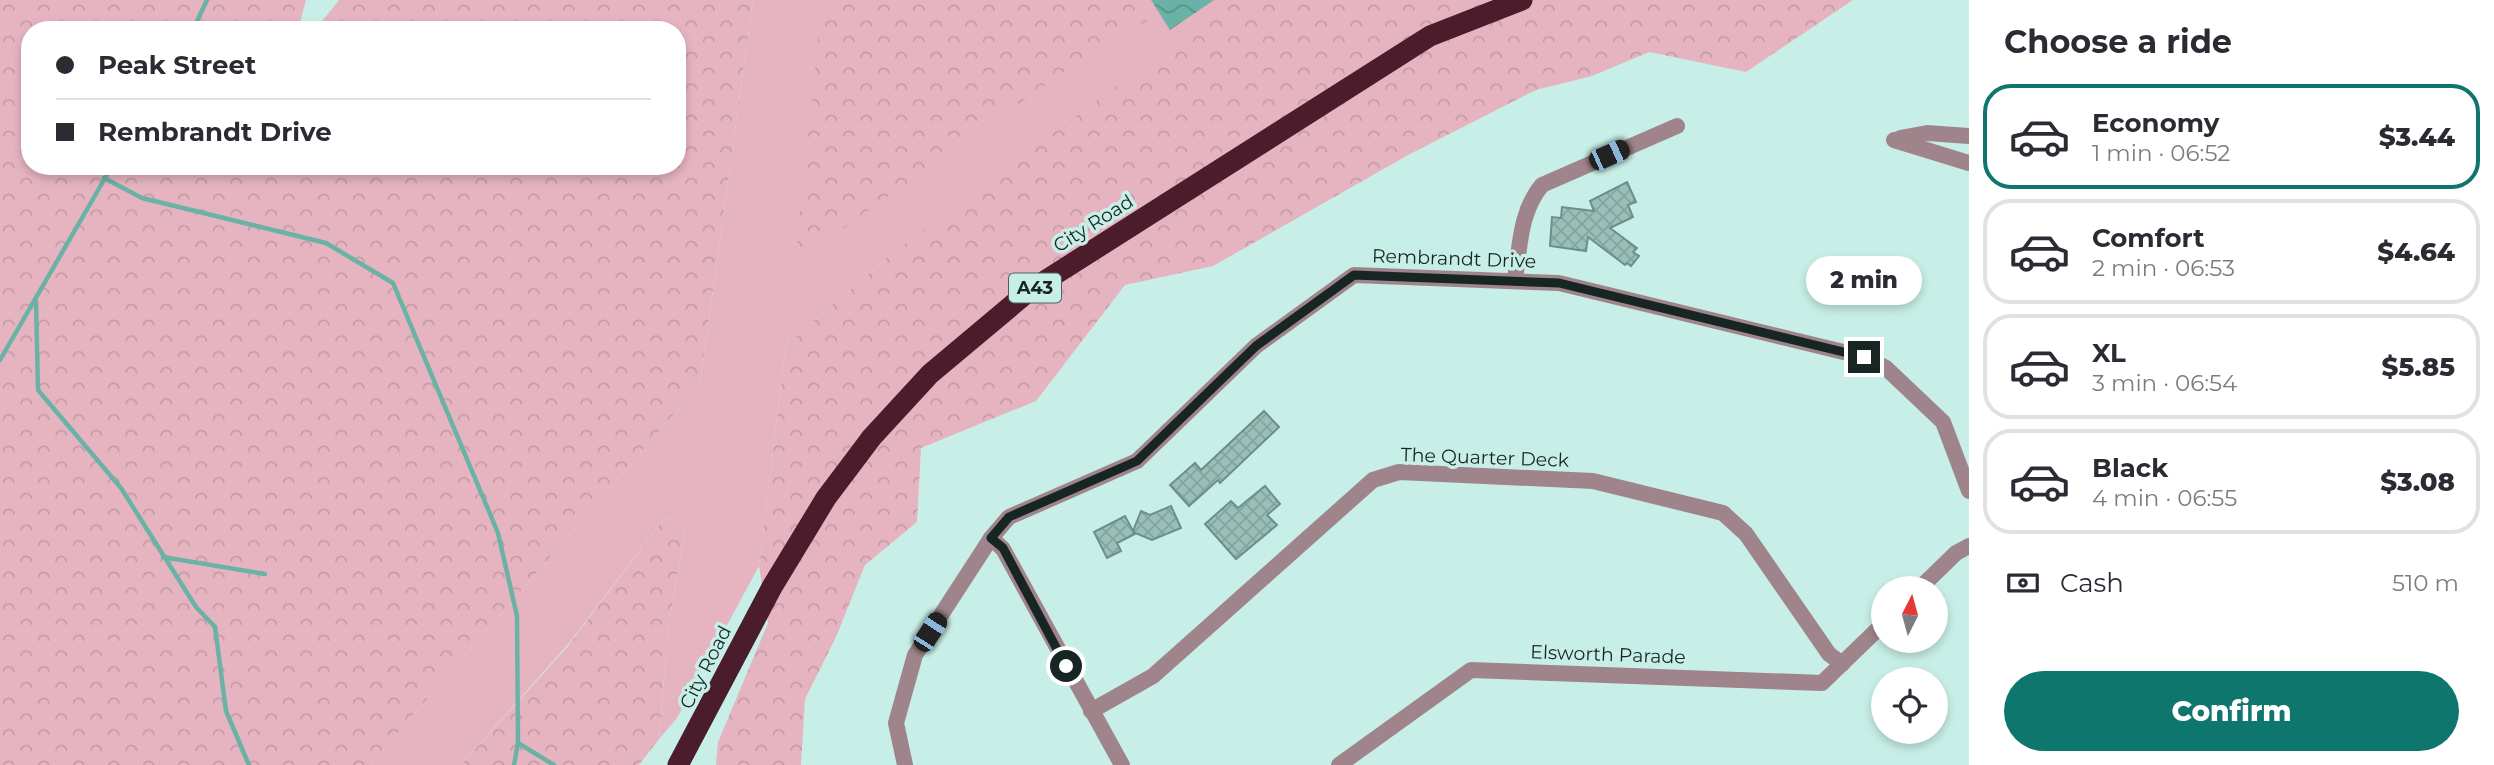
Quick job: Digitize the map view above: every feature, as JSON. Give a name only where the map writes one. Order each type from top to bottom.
[{"type":"highway","name":"City Road","points":[[678,765],[772,587],[826,498],[872,437],[930,374],[1029,291],[1430,36],[1522,0]]},
{"type":"highway","name":"City Road","points":[[672,765],[696,734]]},
{"type":"street","points":[[1516,279],[1525,215],[1530,199],[1542,185],[1677,126]]},
{"type":"street","points":[[1969,136],[1927,133],[1894,139],[1969,163]]},
{"type":"street","name":"Rembrandt Drive","points":[[905,765],[896,723],[915,656],[991,538],[1009,517],[1137,461],[1256,346],[1354,275],[1516,279],[1559,283],[1864,357],[1886,368],[1943,422],[1969,491]]},
{"type":"street","name":"The Quarter Deck","points":[[1091,711],[1153,676],[1373,480],[1399,472],[1592,481],[1723,513],[1746,534],[1829,654],[1842,664]]},
{"type":"street","points":[[991,538],[1003,548],[1122,765]]},
{"type":"street","points":[[1932,576],[1956,553],[1969,546]]},
{"type":"street","name":"Elsworth Parade","points":[[1339,765],[1471,670],[1822,683],[1871,636]]},
{"type":"green space","points":[[0,0],[306,0],[300,21],[21,21],[21,175],[686,175],[686,21],[322,21],[339,0],[753,0],[700,384],[370,765],[0,765]]},
{"type":"green space","points":[[753,0],[1260,0],[889,256],[786,345],[759,566],[677,718],[659,739],[668,629],[685,529],[666,516],[570,642],[461,765],[370,765],[700,384]]},
{"type":"green space","points":[[822,0],[1136,0],[1149,20],[1102,45],[795,263]]},
{"type":"green space","points":[[1232,0],[1853,0],[1746,72],[1649,52],[1592,76],[1536,90],[1410,154],[1213,266],[1125,285],[1036,401],[921,448],[917,522],[865,565],[836,637],[805,699],[801,765],[716,765],[718,742],[768,623],[759,566],[786,345],[889,256]]},
{"type":"green space","points":[[666,516],[685,529],[668,629],[659,739],[639,765],[461,765],[567,647]]},
{"type":"water","points":[[1151,0],[1214,0],[1170,30]]},
{"type":"building","points":[[1627,182],[1636,202],[1628,205],[1633,217],[1610,228],[1637,248],[1633,252],[1639,256],[1631,266],[1627,263],[1625,265],[1588,237],[1586,251],[1550,246],[1552,217],[1561,218],[1562,207],[1594,211],[1590,201]]},
{"type":"building","points":[[1264,411],[1279,427],[1220,483],[1218,480],[1189,506],[1170,485],[1195,463],[1201,470]]},
{"type":"building","points":[[1265,486],[1280,504],[1267,515],[1277,525],[1236,559],[1205,524],[1231,501],[1238,508]]},
{"type":"building","points":[[1171,506],[1181,528],[1152,540],[1133,532],[1135,534],[1117,543],[1121,551],[1107,558],[1094,532],[1125,516],[1133,531],[1141,511],[1150,515]]},
{"type":"waterway","points":[[197,21],[207,0]]},
{"type":"waterway","points":[[0,360],[107,175]]},
{"type":"waterway","points":[[104,178],[142,198],[326,243],[393,283],[498,533],[517,616],[518,743],[554,765]]},
{"type":"waterway","points":[[36,302],[38,390],[121,488],[196,607],[215,627],[226,711],[249,765]]},
{"type":"waterway","points":[[163,557],[265,574]]},
{"type":"waterway","points":[[514,765],[518,743]]},
{"type":"route","points":[[1066,666],[1003,548],[991,538],[1009,517],[1137,461],[1256,346],[1354,275],[1516,279],[1559,283],[1864,357]]}]
